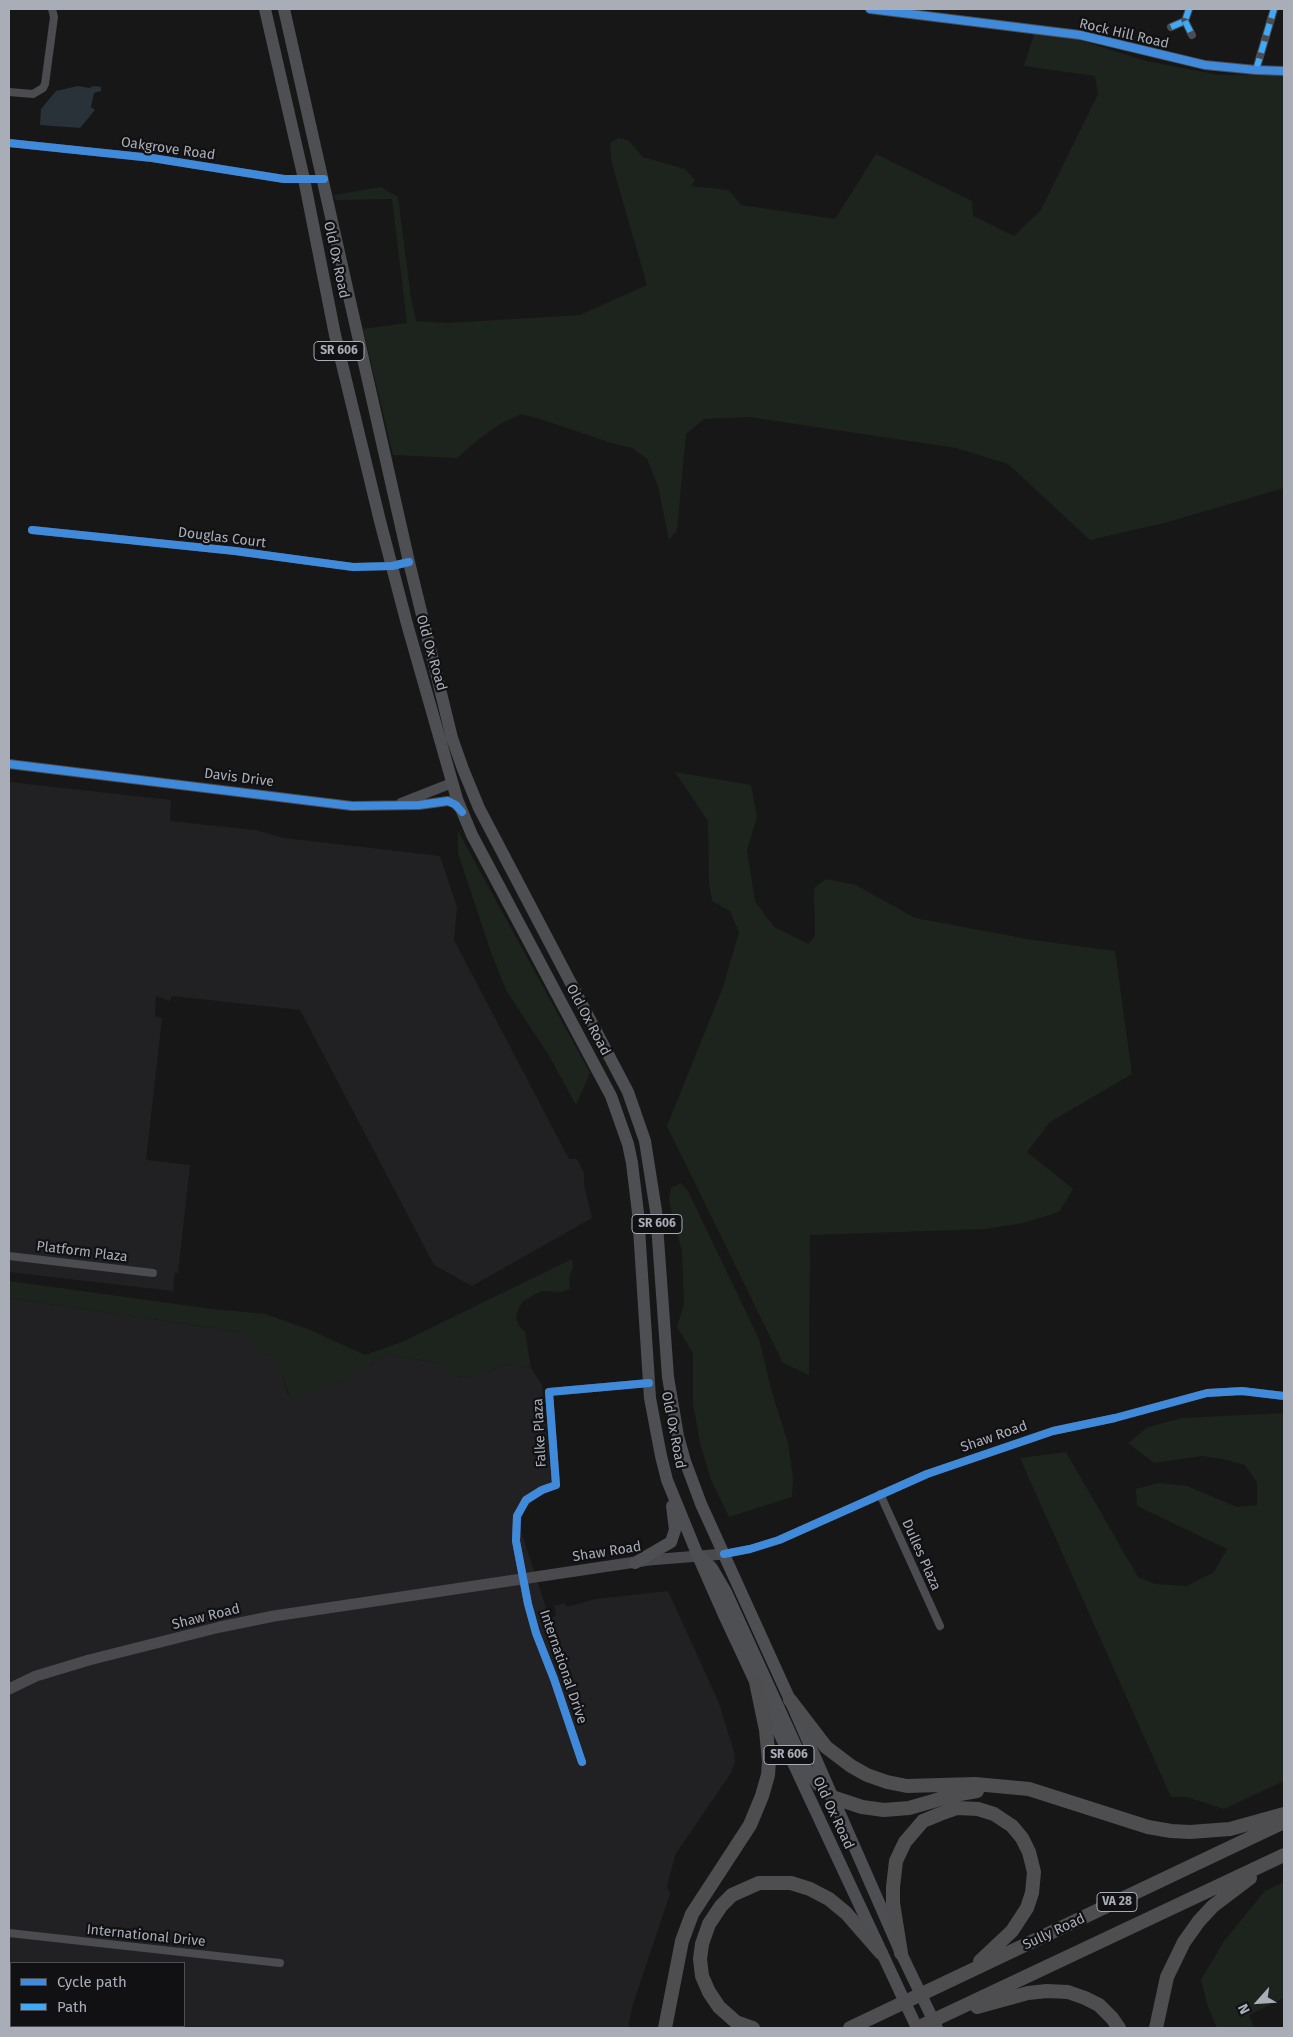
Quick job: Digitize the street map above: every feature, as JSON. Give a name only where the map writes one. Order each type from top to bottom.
[{"type":"highway","points":[[665,2028],[682,1941],[692,1914],[750,1824],[762,1796],[768,1775],[769,1761],[766,1730],[756,1682]]},
{"type":"highway","points":[[790,1700],[826,1747],[851,1766],[867,1775],[887,1782],[907,1786],[975,1784],[1029,1789],[1050,1794],[1148,1827],[1171,1831],[1190,1832],[1230,1829],[1284,1814]]},
{"type":"highway","points":[[832,1797],[862,1807],[884,1810],[909,1808],[954,1795],[1005,1786]]},
{"type":"highway","points":[[901,1953],[893,1903],[893,1887],[896,1862],[904,1842],[923,1822],[958,1808],[978,1809],[994,1814],[1012,1826],[1022,1838],[1029,1852],[1034,1872],[1032,1893],[1027,1908],[1012,1931],[991,1953],[950,1981]]},
{"type":"highway","name":"Sully Road","points":[[842,2028],[856,2025],[1284,1822]]},
{"type":"highway","points":[[1156,2028],[1167,1977],[1174,1960],[1190,1932],[1213,1906],[1231,1891],[1284,1856]]},
{"type":"highway","name":"Sully Road","points":[[917,2028],[1284,1856]]},
{"type":"highway","points":[[753,2028],[736,2022],[719,2008],[702,1976],[700,1959],[702,1944],[709,1924],[721,1906],[732,1895],[759,1884],[791,1884],[810,1889],[829,1899],[846,1914],[881,1953]]},
{"type":"highway","points":[[952,2013],[1028,1993],[1047,1991],[1068,1992],[1099,2005],[1112,2018],[1118,2028]]},
{"type":"main road","name":"Old Ox Road","points":[[265,9],[304,179],[335,335],[392,566],[452,783],[472,835],[600,1076],[620,1118],[628,1144],[636,1188],[649,1383],[661,1456],[670,1488],[698,1556],[917,2028]]},
{"type":"main road","name":"Old Ox Road","points":[[284,9],[324,179],[409,562],[452,738],[475,799],[628,1092],[640,1121],[649,1159],[656,1211],[672,1408],[678,1436],[693,1484],[901,1953],[937,2028]]},
{"type":"main road","points":[[452,783],[466,788],[475,799]]},
{"type":"main road","points":[[635,1563],[669,1544],[673,1537],[675,1525],[670,1488]]},
{"type":"main road","name":"Shaw Road","points":[[9,1689],[36,1676],[89,1660],[220,1627],[274,1616],[635,1563],[724,1554]]},
{"type":"main road","points":[[698,1556],[705,1560],[719,1578],[806,1768],[818,1785],[832,1797]]},
{"type":"street","points":[[9,92],[33,94],[43,88],[54,17],[52,9]]},
{"type":"street","name":"Rock Hill Road","points":[[870,9],[1080,36],[1205,65],[1284,71]]},
{"type":"street","points":[[1189,9],[1185,21],[1192,35]]},
{"type":"street","points":[[1256,70],[1274,9]]},
{"type":"street","points":[[1171,27],[1185,21]]},
{"type":"street","name":"Oakgrove Road","points":[[9,143],[152,158],[278,178],[324,179]]},
{"type":"street","name":"Douglas Court","points":[[32,530],[235,551],[353,567],[392,566],[409,562]]},
{"type":"street","name":"Davis Drive","points":[[9,764],[352,806],[419,805],[448,801],[456,805],[462,812]]},
{"type":"street","name":"Davis Drive","points":[[395,806],[452,783]]},
{"type":"street","name":"Platform Plaza","points":[[9,1256],[153,1274]]},
{"type":"street","name":"Falke Plaza","points":[[524,1579],[516,1541],[517,1516],[526,1500],[532,1495],[556,1486],[549,1392],[649,1383]]},
{"type":"street","name":"Shaw Road","points":[[724,1554],[750,1549],[779,1540],[927,1474],[1053,1430],[1154,1408],[1207,1393],[1242,1391],[1284,1396]]},
{"type":"street","name":"Dulles Plaza","points":[[880,1494],[940,1626]]},
{"type":"street","name":"International Drive","points":[[524,1579],[536,1633],[554,1679],[582,1762]]},
{"type":"street","name":"International Drive","points":[[9,1933],[280,1963]]},
{"type":"shaded area","points":[[1035,31],[1067,36],[1146,61],[1219,75],[1284,75],[1284,488],[1168,522],[1090,540],[1008,464],[956,448],[749,417],[704,419],[686,434],[677,530],[669,540],[658,486],[647,459],[632,448],[611,443],[540,419],[521,414],[500,424],[457,458],[393,455],[363,329],[407,323],[392,199],[336,200],[334,195],[381,187],[398,197],[411,298],[416,321],[447,323],[580,315],[647,285],[612,164],[610,143],[618,138],[628,140],[643,157],[685,169],[695,180],[691,186],[729,190],[741,205],[835,219],[876,154],[972,201],[973,216],[1014,236],[1041,210],[1098,94],[1095,76],[1024,66]]},
{"type":"shaded area","points":[[78,86],[89,88],[94,86],[101,87],[101,91],[94,93],[91,107],[95,110],[80,128],[40,125],[41,109],[56,91]]},
{"type":"shaded area","points":[[675,772],[751,785],[757,817],[747,850],[755,901],[774,927],[808,944],[815,936],[814,888],[826,879],[856,885],[915,918],[1033,940],[1115,951],[1132,1074],[1050,1122],[1027,1152],[1073,1189],[1059,1212],[1023,1223],[985,1229],[810,1235],[809,1375],[783,1363],[667,1126],[723,987],[739,932],[730,911],[712,901],[709,882],[708,821]]},
{"type":"shaded area","points":[[9,782],[171,800],[170,821],[255,830],[284,838],[440,856],[457,907],[454,940],[569,1159],[577,1159],[584,1173],[584,1185],[592,1218],[472,1286],[434,1265],[300,1010],[172,996],[170,1001],[156,996],[155,1017],[162,1018],[146,1160],[190,1165],[178,1273],[175,1273],[173,1291],[9,1272]]},
{"type":"shaded area","points":[[458,831],[590,1073],[576,1105],[548,1054],[506,990],[491,952],[458,853]]},
{"type":"shaded area","points":[[681,1183],[688,1191],[759,1339],[772,1392],[788,1443],[793,1478],[792,1497],[729,1517],[711,1480],[700,1443],[693,1404],[693,1353],[677,1327],[684,1304],[682,1251],[669,1198],[671,1188]]},
{"type":"shaded area","points":[[572,1259],[573,1268],[569,1277],[570,1289],[561,1292],[541,1291],[523,1301],[518,1310],[516,1318],[519,1326],[525,1332],[531,1368],[506,1364],[472,1378],[457,1376],[437,1363],[389,1353],[342,1381],[291,1400],[282,1375],[271,1356],[260,1353],[256,1346],[249,1342],[241,1332],[9,1298],[9,1281],[212,1309],[265,1314],[308,1329],[365,1355],[404,1341]]},
{"type":"shaded area","points":[[9,1298],[241,1332],[249,1342],[256,1346],[260,1353],[271,1356],[282,1375],[288,1395],[371,1364],[389,1352],[397,1356],[437,1363],[457,1376],[472,1378],[506,1364],[531,1368],[542,1385],[552,1490],[536,1498],[525,1509],[521,1521],[521,1531],[550,1620],[556,1615],[554,1606],[565,1603],[567,1607],[595,1599],[668,1591],[719,1703],[734,1752],[735,1761],[731,1773],[675,1855],[667,1887],[670,1894],[633,2004],[628,2028],[9,2028]]},
{"type":"shaded area","points":[[1284,1413],[1284,1781],[1224,1809],[1187,1797],[1171,1797],[1020,1458],[1066,1452],[1138,1577],[1155,1584],[1187,1586],[1214,1572],[1227,1549],[1137,1506],[1136,1489],[1159,1483],[1187,1486],[1237,1507],[1257,1505],[1257,1482],[1245,1465],[1202,1456],[1154,1463],[1128,1443],[1148,1427],[1182,1418]]},
{"type":"shaded area","points":[[1284,1882],[1284,1998],[1249,2015],[1254,2028],[1217,2028],[1208,2007],[1201,1980],[1224,1941],[1265,1891]]},
{"type":"marked path","points":[[1171,27],[1185,21],[1189,9]]},
{"type":"marked path","points":[[1256,70],[1274,9]]},
{"type":"marked path","points":[[1185,21],[1192,35]]},
{"type":"cycle path","points":[[870,9],[1080,35],[1205,65],[1284,71]]},
{"type":"cycle path","points":[[9,143],[152,158],[284,179],[324,179]]},
{"type":"cycle path","points":[[32,530],[235,551],[353,567],[392,566],[409,562]]},
{"type":"cycle path","points":[[9,764],[352,806],[419,805],[448,801],[456,805],[462,812]]},
{"type":"cycle path","points":[[582,1762],[554,1679],[536,1633],[528,1604],[516,1541],[517,1516],[526,1500],[542,1490],[556,1485],[549,1392],[649,1383]]},
{"type":"cycle path","points":[[724,1554],[750,1549],[779,1540],[927,1474],[1053,1431],[1115,1418],[1207,1393],[1242,1391],[1284,1396]]}]
